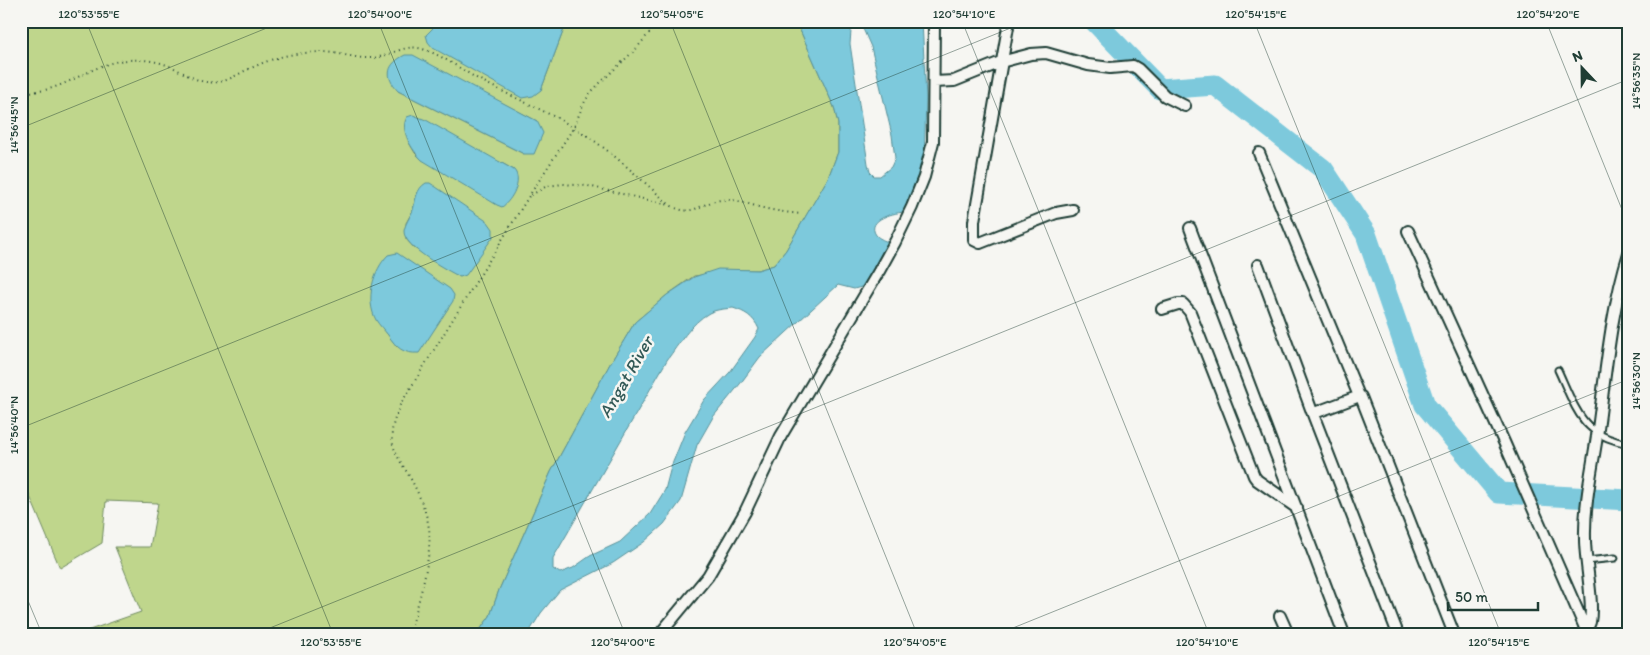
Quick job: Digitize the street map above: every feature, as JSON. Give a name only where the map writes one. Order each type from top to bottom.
[{"type":"street","points":[[660,634],[708,576],[745,512],[781,436],[896,242],[924,177],[933,142],[934,21]]},
{"type":"street","points":[[1008,21],[974,221],[974,240],[980,243],[1050,216],[1073,210]]},
{"type":"street","points":[[934,82],[954,82],[1001,62],[1031,54],[1046,53],[1088,65],[1110,68],[1133,66],[1165,96],[1185,106]]},
{"type":"street","points":[[1259,153],[1368,415],[1454,634]]},
{"type":"street","points":[[1190,228],[1344,634]]},
{"type":"street","points":[[1408,231],[1504,442],[1583,632],[1590,624],[1590,598],[1586,561],[1587,496],[1619,285],[1629,253]]},
{"type":"street","points":[[1258,265],[1314,417],[1398,634]]},
{"type":"street","points":[[1162,309],[1183,304],[1190,312],[1254,476],[1297,508]]},
{"type":"street","points":[[1314,417],[1317,412],[1359,396]]},
{"type":"street","points":[[1280,616],[1288,634]]},
{"type":"lane","points":[[1558,370],[1582,418],[1590,428],[1629,444]]},
{"type":"lane","points":[[1586,561],[1615,558]]},
{"type":"path","points":[[409,634],[431,544],[424,507],[397,455],[392,440],[392,426],[400,405],[529,196],[574,127],[590,93],[636,49],[659,21]]},
{"type":"path","points":[[21,91],[42,91],[62,85],[114,60],[156,61],[174,68],[193,79],[217,83],[230,79],[266,61],[295,54],[322,52],[370,58],[384,57],[403,49],[417,47],[428,51],[480,81],[574,127],[610,153],[679,211],[689,211],[720,200],[738,200],[761,208],[802,214]]},
{"type":"path","points":[[529,196],[547,186],[563,184],[588,186],[670,205]]},
{"type":"green space","points":[[21,21],[440,21],[427,35],[541,90],[567,21],[796,21],[834,107],[838,124],[838,152],[828,178],[786,250],[774,265],[758,270],[740,270],[694,276],[667,295],[635,322],[551,472],[499,590],[490,616],[477,634],[78,634],[141,612],[115,547],[150,547],[158,503],[106,501],[102,543],[60,568],[26,487],[21,489]],"holes":[[[398,91],[479,91],[537,121],[524,154]],[[408,141],[500,162],[514,170],[422,160]],[[417,192],[460,277],[414,248],[406,239],[406,223],[412,212]],[[372,290],[397,347],[378,321],[372,300]]]},
{"type":"water","points":[[440,21],[567,21],[541,90],[533,96],[522,98],[433,48],[428,42],[426,35]]},
{"type":"water","name":"Angat River","points":[[796,21],[922,21],[926,98],[924,162],[906,212],[889,215],[878,221],[875,225],[876,235],[890,243],[865,286],[854,289],[838,285],[760,357],[713,417],[697,445],[681,501],[664,524],[644,542],[613,563],[560,590],[541,613],[528,634],[477,634],[490,616],[499,590],[551,472],[635,322],[667,295],[694,277],[718,269],[758,270],[774,265],[786,250],[828,178],[838,152],[838,124],[834,107]],"holes":[[[857,24],[861,26],[871,47],[892,135],[895,158],[891,167],[880,176],[874,176],[870,172],[868,164],[850,44],[851,31]],[[733,308],[748,315],[759,329],[730,372],[704,400],[685,432],[671,467],[665,490],[650,514],[620,542],[590,556],[573,568],[560,573],[553,569],[553,558],[667,360],[686,334],[703,317],[721,309]]]},
{"type":"water","points":[[405,55],[413,55],[537,121],[543,133],[534,154],[524,154],[398,91],[389,75],[394,62]]},
{"type":"water","points":[[413,115],[426,120],[514,170],[517,184],[513,195],[506,204],[502,207],[497,205],[422,160],[414,151],[406,134],[405,122],[407,117]]},
{"type":"water","points":[[426,183],[430,183],[488,222],[493,229],[493,237],[466,275],[460,277],[436,264],[410,244],[406,237],[404,231],[406,223],[413,210],[420,188]]},
{"type":"water","points":[[397,253],[450,289],[454,295],[453,301],[419,353],[405,351],[394,343],[377,322],[371,304],[372,286],[378,269],[388,255]]},
{"type":"waterway","points":[[1094,21],[1160,89],[1215,85],[1323,169],[1366,234],[1425,405],[1499,493],[1629,500]]}]
